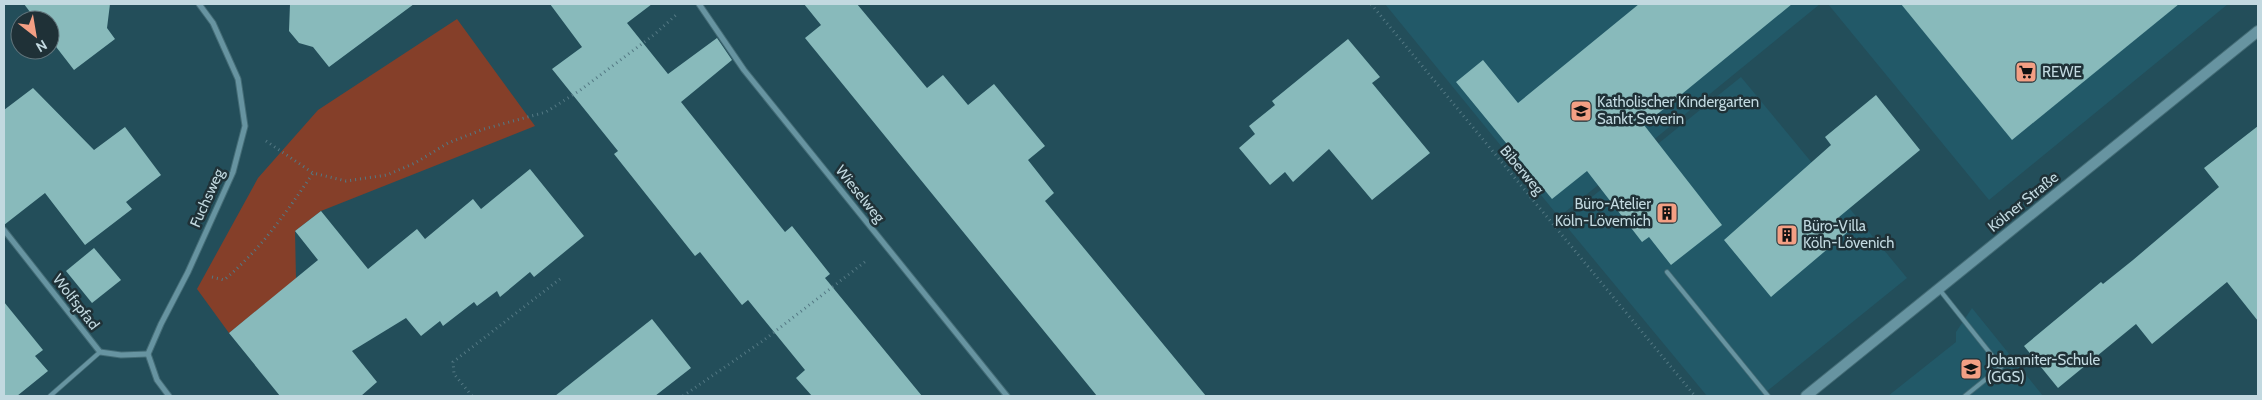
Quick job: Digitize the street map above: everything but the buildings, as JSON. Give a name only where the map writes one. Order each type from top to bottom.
[{"type":"street","name":"Fuchsweg","points":[[148,354],[188,272],[233,172],[245,126],[238,79],[213,23],[199,4]]},
{"type":"street","name":"Wieselweg","points":[[699,4],[744,70],[1007,396]]},
{"type":"street","name":"Kölner Straße","points":[[1806,396],[2258,31]]},
{"type":"street","name":"Wolfspfad","points":[[4,230],[100,352],[122,356],[148,354]]},
{"type":"street","points":[[148,354],[157,380],[169,396]]},
{"type":"lane","points":[[1667,272],[1768,396]]},
{"type":"lane","points":[[1939,289],[2001,367],[1965,396]]},
{"type":"lane","points":[[50,396],[100,352]]},
{"type":"path","name":"Biberweg","points":[[1371,4],[1695,396]]},
{"type":"path","points":[[245,126],[313,173],[346,180],[387,175],[415,163],[448,143],[484,129],[546,112],[579,91],[655,34],[682,10]]},
{"type":"path","points":[[188,272],[224,280],[248,260],[285,214],[313,173]]},
{"type":"path","points":[[683,396],[764,340],[886,245]]},
{"type":"path","points":[[472,396],[454,374],[453,362],[560,278]]},
{"type":"shaded area","name":"Katholischer Kindergarten Sankt Severin","points":[[1385,4],[1820,4],[1559,217]]},
{"type":"shaded area","points":[[1828,4],[2228,4],[1989,200]]},
{"type":"shaded area","points":[[457,19],[535,126],[321,211],[295,231],[296,279],[229,333],[197,289],[258,178],[318,110]]},
{"type":"shaded area","points":[[1741,77],[1907,278],[1761,396],[1707,396],[1562,221]]},
{"type":"shaded area","name":"Johanniter-Schule (GGS)","points":[[1972,308],[2043,396],[1888,396],[1956,342],[1956,332]]},
{"type":"place","name":"REWE","points":[[2026,72]]},
{"type":"place","name":"Katholischer Kindergarten Sankt Severin","points":[[1581,111]]},
{"type":"place","name":"Büro-Atelier Köln-Lövemich","points":[[1667,213]]},
{"type":"place","name":"Büro-Villa Köln-Lövenich","points":[[1787,235]]},
{"type":"place","name":"Johanniter-Schule (GGS)","points":[[1971,369]]}]
